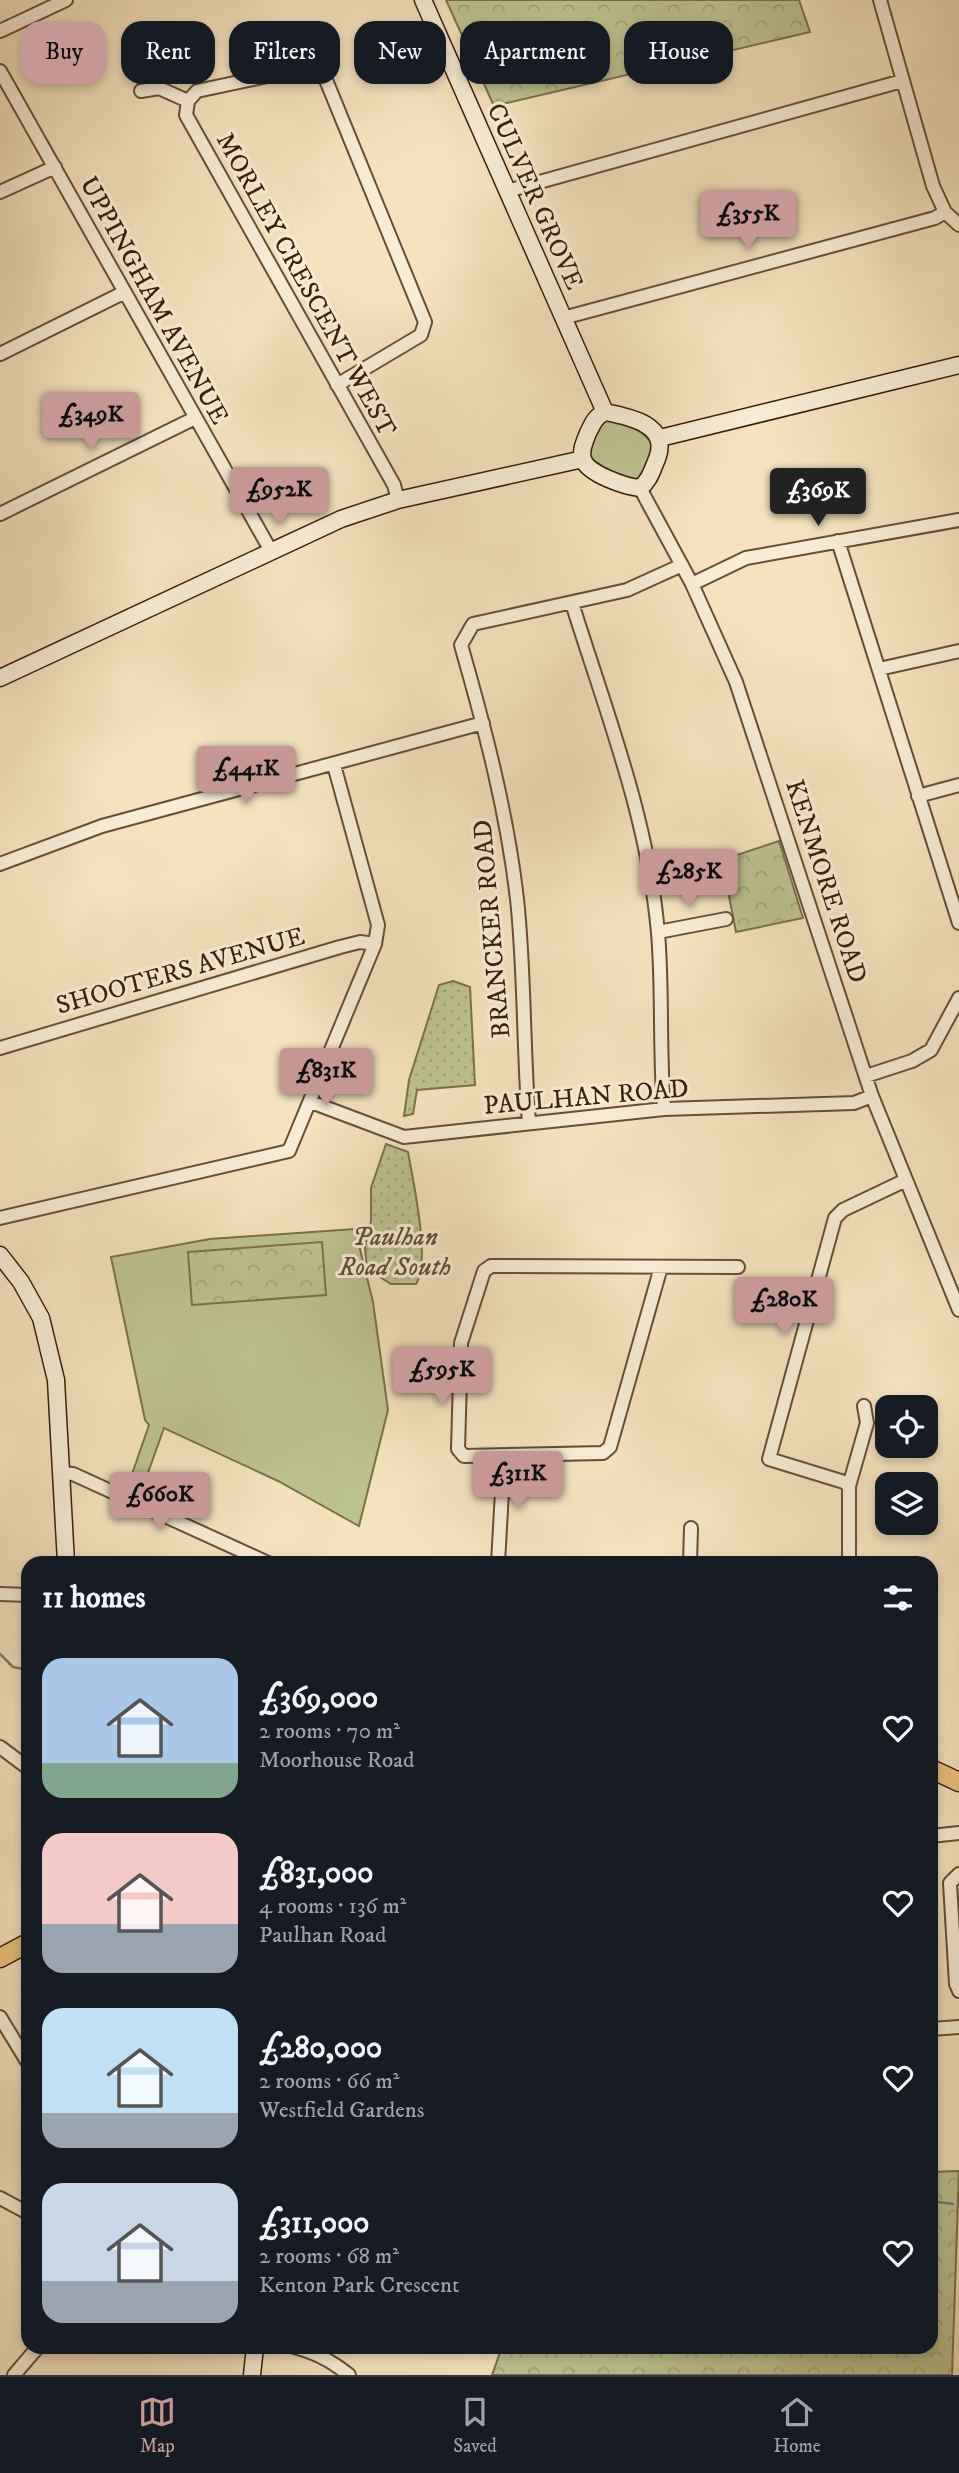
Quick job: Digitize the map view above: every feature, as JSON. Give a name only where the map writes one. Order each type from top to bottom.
[{"type":"main road","points":[[938,1772],[959,1782]]},
{"type":"main road","points":[[0,1958],[21,1947]]},
{"type":"street","points":[[0,30],[66,0]]},
{"type":"street","name":"CULVER GROVE","points":[[422,0],[605,412]]},
{"type":"street","points":[[880,0],[933,186],[945,212],[959,225]]},
{"type":"street","points":[[141,91],[159,88],[192,96],[305,68],[316,71],[326,80],[425,322],[421,335],[337,385]]},
{"type":"street","name":"UPPINGHAM AVENUE","points":[[0,71],[271,551]]},
{"type":"street","points":[[507,191],[902,81]]},
{"type":"street","name":"MORLEY CRESCENT WEST","points":[[192,96],[186,115],[394,485],[398,500]]},
{"type":"street","points":[[0,191],[55,167]]},
{"type":"street","points":[[563,318],[935,218],[945,212]]},
{"type":"street","points":[[0,354],[125,292]]},
{"type":"street","points":[[660,438],[959,365]]},
{"type":"street","points":[[605,412],[621,415],[654,430],[660,438],[661,449],[648,481],[640,488],[625,487],[587,467],[583,459],[583,444],[596,417],[605,412]]},
{"type":"street","points":[[0,514],[195,418]]},
{"type":"street","points":[[0,678],[341,519],[398,500],[583,459]]},
{"type":"street","name":"KENMORE ROAD","points":[[640,488],[692,584],[749,717],[872,1096],[957,1297],[959,1310]]},
{"type":"street","points":[[692,584],[746,558],[959,520]]},
{"type":"street","points":[[838,541],[959,923]]},
{"type":"street","name":"BRANCKER ROAD","points":[[529,1122],[517,902],[502,798],[461,645],[465,633],[473,624],[627,590],[682,565]]},
{"type":"street","points":[[572,603],[622,753],[640,823],[658,932],[664,1108]]},
{"type":"street","points":[[878,669],[959,652]]},
{"type":"street","points":[[0,864],[102,826],[483,723]]},
{"type":"street","points":[[0,1218],[289,1151],[375,944],[378,925],[334,765]]},
{"type":"street","points":[[918,796],[959,785]]},
{"type":"street","points":[[658,932],[726,919]]},
{"type":"street","name":"SHOOTERS AVENUE","points":[[0,1048],[340,947],[360,942],[375,944]]},
{"type":"street","points":[[866,1076],[912,1061],[931,1050],[959,998]]},
{"type":"street","name":"PAULHAN ROAD","points":[[310,1102],[404,1137],[664,1108],[854,1103],[872,1096]]},
{"type":"street","points":[[849,1486],[844,1482],[769,1459],[835,1218],[843,1210],[906,1180]]},
{"type":"street","points":[[0,1255],[21,1282],[41,1318],[56,1380],[66,1556]]},
{"type":"street","points":[[661,1266],[610,1447],[603,1453],[464,1456],[458,1449],[461,1343],[484,1271],[491,1266],[661,1266],[737,1267]]},
{"type":"street","points":[[849,1556],[849,1486],[867,1423],[864,1406]]},
{"type":"street","points":[[498,1556],[504,1457]]},
{"type":"street","points":[[61,1473],[73,1474],[253,1556]]},
{"type":"street","points":[[690,1556],[691,1528]]},
{"type":"street","points":[[0,1594],[21,1595]]},
{"type":"street","points":[[0,1747],[21,1763]]},
{"type":"street","points":[[938,1835],[959,1833]]},
{"type":"street","points":[[959,1874],[950,1883],[956,1984],[959,1991]]},
{"type":"street","points":[[0,2017],[21,2052]]},
{"type":"street","points":[[938,2028],[959,2027]]},
{"type":"street","points":[[0,2198],[21,2210]]},
{"type":"street","points":[[14,2375],[32,2354]]},
{"type":"street","points":[[252,2375],[254,2354]]},
{"type":"street","points":[[314,2354],[349,2375]]},
{"type":"green space","points":[[446,0],[799,0],[810,32],[733,50],[733,21],[624,21],[624,76],[610,79],[610,21],[460,21],[460,31]]},
{"type":"green space","points":[[484,84],[588,84],[494,106]]},
{"type":"green space","points":[[608,420],[634,428],[646,436],[653,446],[642,478],[622,478],[591,461],[593,438],[599,427]]},
{"type":"green space","points":[[779,841],[803,918],[736,932],[722,860]]},
{"type":"green space","points":[[453,981],[470,987],[475,1085],[417,1090],[413,1114],[404,1116],[409,1080],[439,985]]},
{"type":"green space","name":"Paulhan Road South","points":[[386,1144],[408,1152],[421,1240],[422,1258],[416,1284],[391,1284],[367,1269],[365,1247],[371,1221],[371,1188]]},
{"type":"green space","points":[[355,1229],[373,1302],[388,1410],[359,1526],[278,1481],[164,1428],[145,1481],[131,1477],[149,1425],[145,1420],[111,1257],[210,1239]]},
{"type":"green space","points":[[322,1242],[326,1295],[192,1305],[188,1252]]},
{"type":"green space","points":[[959,2171],[952,2375],[492,2375],[500,2354],[938,2354],[938,2172]]},
{"type":"waterway","points":[[0,1654],[13,1667],[21,1669]]},
{"type":"waterway","points":[[938,2202],[953,2204]]}]
